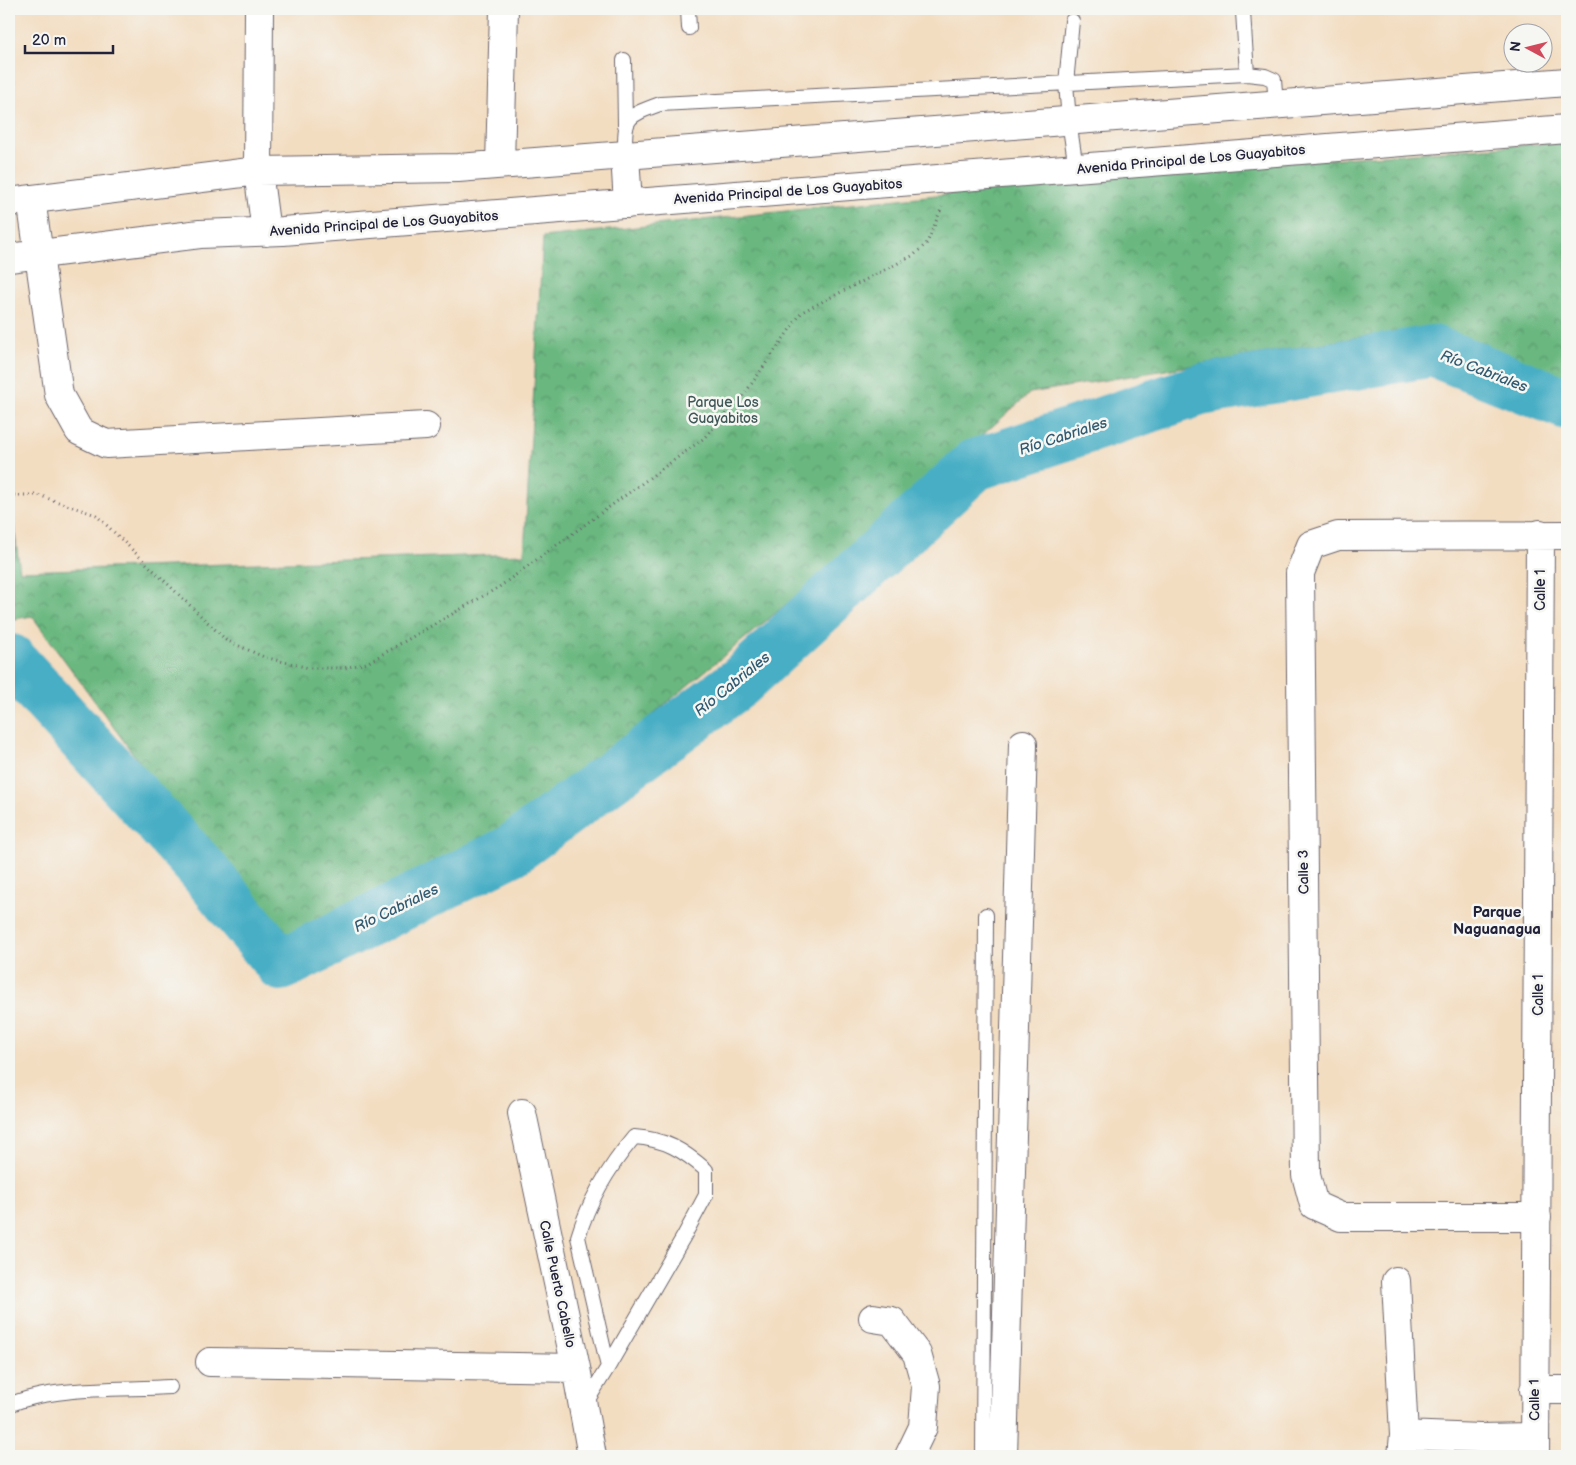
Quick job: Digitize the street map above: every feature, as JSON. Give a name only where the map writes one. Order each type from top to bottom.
[{"type":"street","points":[[258,9],[258,171],[266,232]]},
{"type":"street","points":[[500,164],[504,9]]},
{"type":"street","points":[[426,426],[106,444],[79,431],[59,395],[40,254],[20,200],[258,171],[458,168],[1567,82]]},
{"type":"street","name":"Avenida Principal de Los Guayabitos","points":[[9,258],[200,234],[266,232],[1567,129]]},
{"type":"street","points":[[625,155],[628,204]]},
{"type":"street","points":[[1540,534],[1567,534]]},
{"type":"street","name":"Calle 3","points":[[1537,1217],[1341,1217],[1314,1205],[1306,1175],[1300,573],[1311,545],[1338,536],[1540,534]]},
{"type":"street","name":"Calle 1","points":[[1535,1447],[1540,534]]},
{"type":"street","points":[[1003,1456],[1023,744]]},
{"type":"street","name":"Calle Puerto Cabello","points":[[522,1113],[576,1368],[592,1456]]},
{"type":"street","points":[[1396,1281],[1403,1446],[1480,1438],[1535,1447]]},
{"type":"street","points":[[873,1318],[892,1321],[917,1354],[926,1386],[923,1427],[909,1456]]},
{"type":"street","points":[[210,1362],[576,1368]]},
{"type":"street","points":[[1534,1390],[1567,1390]]},
{"type":"lane","points":[[688,9],[689,28]]},
{"type":"lane","points":[[1243,12],[1247,74]]},
{"type":"lane","points":[[1072,20],[1066,83],[1068,121],[1076,168]]},
{"type":"lane","points":[[624,60],[625,155]]},
{"type":"lane","points":[[625,125],[635,113],[660,104],[1247,74],[1265,76],[1274,80],[1276,105]]},
{"type":"lane","points":[[982,1456],[986,915]]},
{"type":"lane","points":[[583,1407],[608,1367],[706,1195],[706,1170],[684,1152],[654,1138],[634,1137],[612,1163],[583,1219],[578,1238],[608,1367]]},
{"type":"lane","points":[[9,1405],[24,1398],[68,1392],[170,1387]]},
{"type":"path","points":[[9,495],[38,495],[96,515],[226,640],[264,657],[309,668],[344,668],[367,664],[500,587],[703,438],[743,396],[802,312],[914,255],[927,243],[937,223],[943,202]]},
{"type":"green space","name":"Parque Los Guayabitos","points":[[1567,142],[1567,396],[1372,335],[1030,393],[862,542],[534,812],[275,947],[32,616],[9,620],[9,492],[20,571],[524,554],[543,237],[1161,171]]},
{"type":"waterway","name":"Río Cabriales","points":[[9,660],[202,869],[281,965],[511,851],[740,682],[975,465],[1200,390],[1433,351],[1567,404]]},
{"type":"district","name":"Parque Naguanagua","points":[[1497,920]]}]
